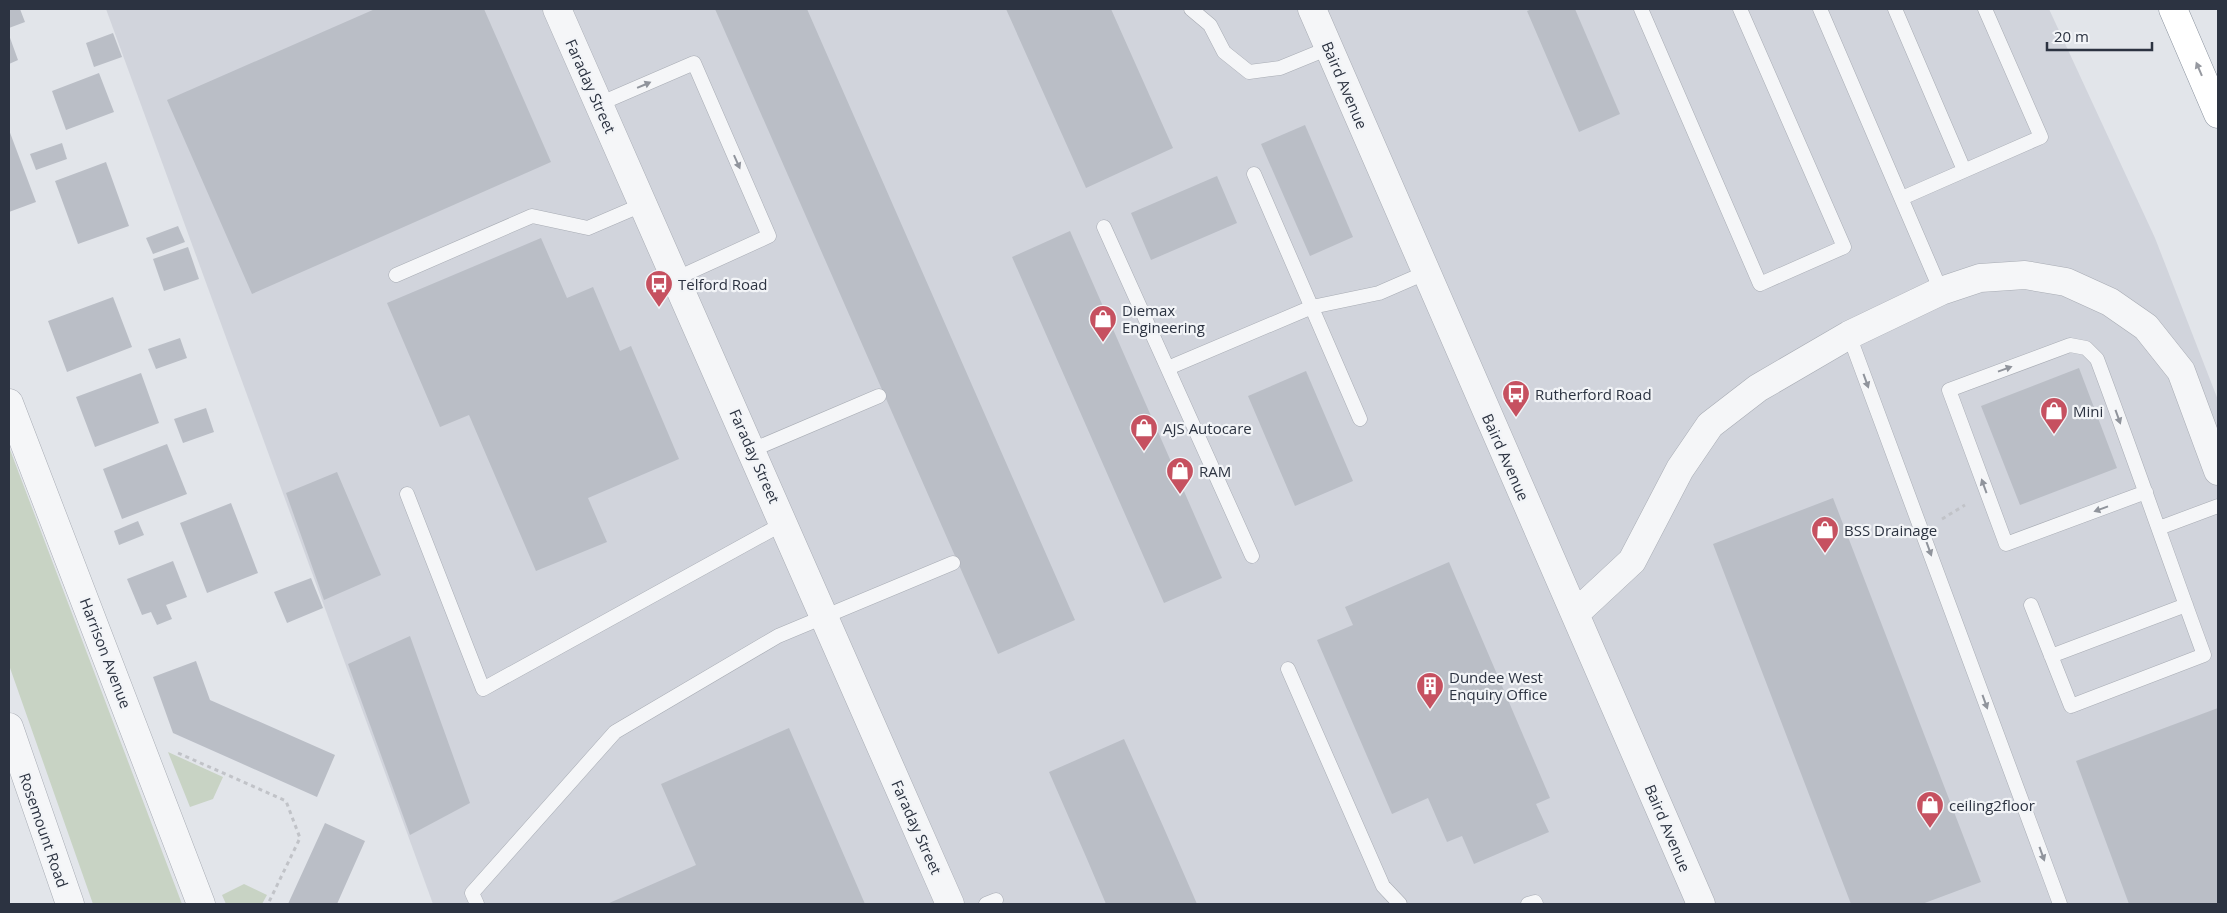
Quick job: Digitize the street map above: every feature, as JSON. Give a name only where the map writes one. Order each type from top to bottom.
[{"type":"highway","points":[[2173,9],[2218,114]]},
{"type":"street","name":"Faraday Street","points":[[558,9],[950,904]]},
{"type":"street","name":"Baird Avenue","points":[[1312,9],[1700,904]]},
{"type":"street","points":[[1575,614],[1632,561],[1680,469],[1710,425],[1758,388],[1849,335],[1941,291],[1980,278],[2025,275],[2066,282],[2110,302],[2146,327],[2181,371],[2218,470]]},
{"type":"street","name":"Harrison Avenue","points":[[9,403],[202,904]]},
{"type":"street","name":"Rosemount Road","points":[[9,727],[70,904]]},
{"type":"lane","points":[[1190,9],[1210,25],[1224,52],[1249,72],[1280,68],[1328,48]]},
{"type":"lane","points":[[1642,9],[1760,284],[1844,247],[1740,9]]},
{"type":"lane","points":[[1820,9],[1941,291]]},
{"type":"lane","points":[[1895,9],[1964,170]]},
{"type":"lane","points":[[1902,198],[2041,137],[1985,9]]},
{"type":"lane","points":[[599,104],[694,63],[769,236],[677,278]]},
{"type":"lane","points":[[1254,174],[1360,419]]},
{"type":"lane","points":[[396,275],[532,216],[588,228],[644,204]]},
{"type":"lane","points":[[1104,227],[1252,556]]},
{"type":"lane","points":[[1168,368],[1312,307],[1379,293],[1425,273]]},
{"type":"lane","points":[[1849,335],[2060,904]]},
{"type":"lane","points":[[2031,605],[2071,706],[2204,655],[2146,492],[2097,359],[2086,348],[2070,345],[1949,390],[2006,544],[2146,492]]},
{"type":"lane","points":[[752,450],[879,396]]},
{"type":"lane","points":[[406,494],[483,689],[784,523]]},
{"type":"lane","points":[[2159,528],[2218,506]]},
{"type":"lane","points":[[477,904],[472,893],[615,732],[778,636],[953,562]]},
{"type":"lane","points":[[2052,656],[2186,605]]},
{"type":"lane","points":[[1288,669],[1383,886],[1400,904]]},
{"type":"lane","points":[[1528,904],[1534,902],[1536,904]]},
{"type":"path","points":[[1922,531],[1986,491]]},
{"type":"path","points":[[145,756],[166,748],[286,801],[300,838],[268,904]]},
{"type":"shaded area","points":[[106,9],[2049,9],[2155,238],[2218,400],[2218,904],[433,904]]},
{"type":"green space","points":[[9,447],[182,904],[93,904],[9,665]]},
{"type":"green space","points":[[168,752],[223,777],[213,799],[190,807]]},
{"type":"green space","points":[[244,884],[267,895],[262,904],[226,904],[222,895]]},
{"type":"building","points":[[20,9],[25,22],[9,28],[9,10]]},
{"type":"building","points":[[375,9],[484,9],[551,162],[252,294],[167,100]]},
{"type":"building","points":[[715,9],[807,9],[1075,620],[998,654]]},
{"type":"building","points":[[1006,9],[1111,9],[1173,148],[1086,188]]},
{"type":"building","points":[[1532,9],[1575,9],[1620,114],[1579,132],[1527,11]]},
{"type":"building","points":[[113,33],[122,57],[94,67],[86,43]]},
{"type":"building","points":[[9,35],[18,60],[9,64]]},
{"type":"building","points":[[99,73],[114,112],[66,130],[52,91]]},
{"type":"building","points":[[1305,125],[1353,237],[1310,256],[1261,144]]},
{"type":"building","points":[[9,130],[36,202],[9,212]]},
{"type":"building","points":[[62,143],[67,159],[36,170],[30,154]]},
{"type":"building","points":[[106,162],[129,226],[78,244],[55,181]]},
{"type":"building","points":[[1217,176],[1237,223],[1151,260],[1131,213]]},
{"type":"building","points":[[178,226],[185,242],[153,254],[146,238]]},
{"type":"building","points":[[1070,231],[1222,578],[1164,603],[1012,257]]},
{"type":"building","points":[[541,238],[567,298],[593,287],[620,351],[631,346],[679,459],[588,498],[607,542],[536,571],[469,415],[440,427],[387,303]]},
{"type":"building","points":[[188,247],[199,279],[164,291],[153,259]]},
{"type":"building","points":[[113,297],[132,347],[67,372],[48,321]]},
{"type":"building","points":[[180,338],[187,358],[156,369],[148,349]]},
{"type":"building","points":[[2079,368],[2117,468],[2020,505],[1981,406]]},
{"type":"building","points":[[1306,371],[1353,481],[1295,506],[1248,396]]},
{"type":"building","points":[[141,373],[159,423],[95,447],[76,397]]},
{"type":"building","points":[[206,408],[214,432],[183,443],[174,419]]},
{"type":"building","points":[[167,444],[187,494],[122,519],[103,469]]},
{"type":"building","points":[[337,472],[381,575],[324,600],[286,493]]},
{"type":"building","points":[[1833,498],[1981,882],[1922,904],[1851,904],[1713,544]]},
{"type":"building","points":[[231,503],[258,573],[207,593],[180,523]]},
{"type":"building","points":[[138,521],[144,535],[119,545],[114,531]]},
{"type":"building","points":[[173,561],[187,597],[166,605],[172,619],[157,625],[151,612],[142,615],[127,579]]},
{"type":"building","name":"Dundee West Enquiry Office","points":[[1449,562],[1550,798],[1536,804],[1549,832],[1474,864],[1462,836],[1447,842],[1428,798],[1392,814],[1317,640],[1353,625],[1345,607]]},
{"type":"building","points":[[311,578],[323,608],[287,623],[274,592]]},
{"type":"building","points":[[410,636],[470,803],[410,835],[348,664]]},
{"type":"building","points":[[196,661],[210,700],[335,755],[317,797],[173,733],[153,677]]},
{"type":"building","points":[[2218,708],[2218,904],[2129,904],[2076,761]]},
{"type":"building","points":[[789,728],[865,904],[607,904],[696,865],[661,784]]},
{"type":"building","points":[[1124,739],[1197,904],[1106,904],[1049,772]]},
{"type":"building","points":[[325,823],[365,841],[337,904],[288,904]]},
{"type":"place","name":"Telford Road","points":[[659,308]]},
{"type":"place","name":"Diemax Engineering","points":[[1103,343]]},
{"type":"place","name":"Rutherford Road","points":[[1516,418]]},
{"type":"place","name":"Mini","points":[[2054,435]]},
{"type":"place","name":"AJS Autocare","points":[[1144,452]]},
{"type":"place","name":"RAM","points":[[1180,495]]},
{"type":"place","name":"BSS Drainage","points":[[1825,554]]},
{"type":"place","name":"Dundee West Enquiry Office","points":[[1430,710]]},
{"type":"place","name":"ceiling2floor","points":[[1930,829]]}]
